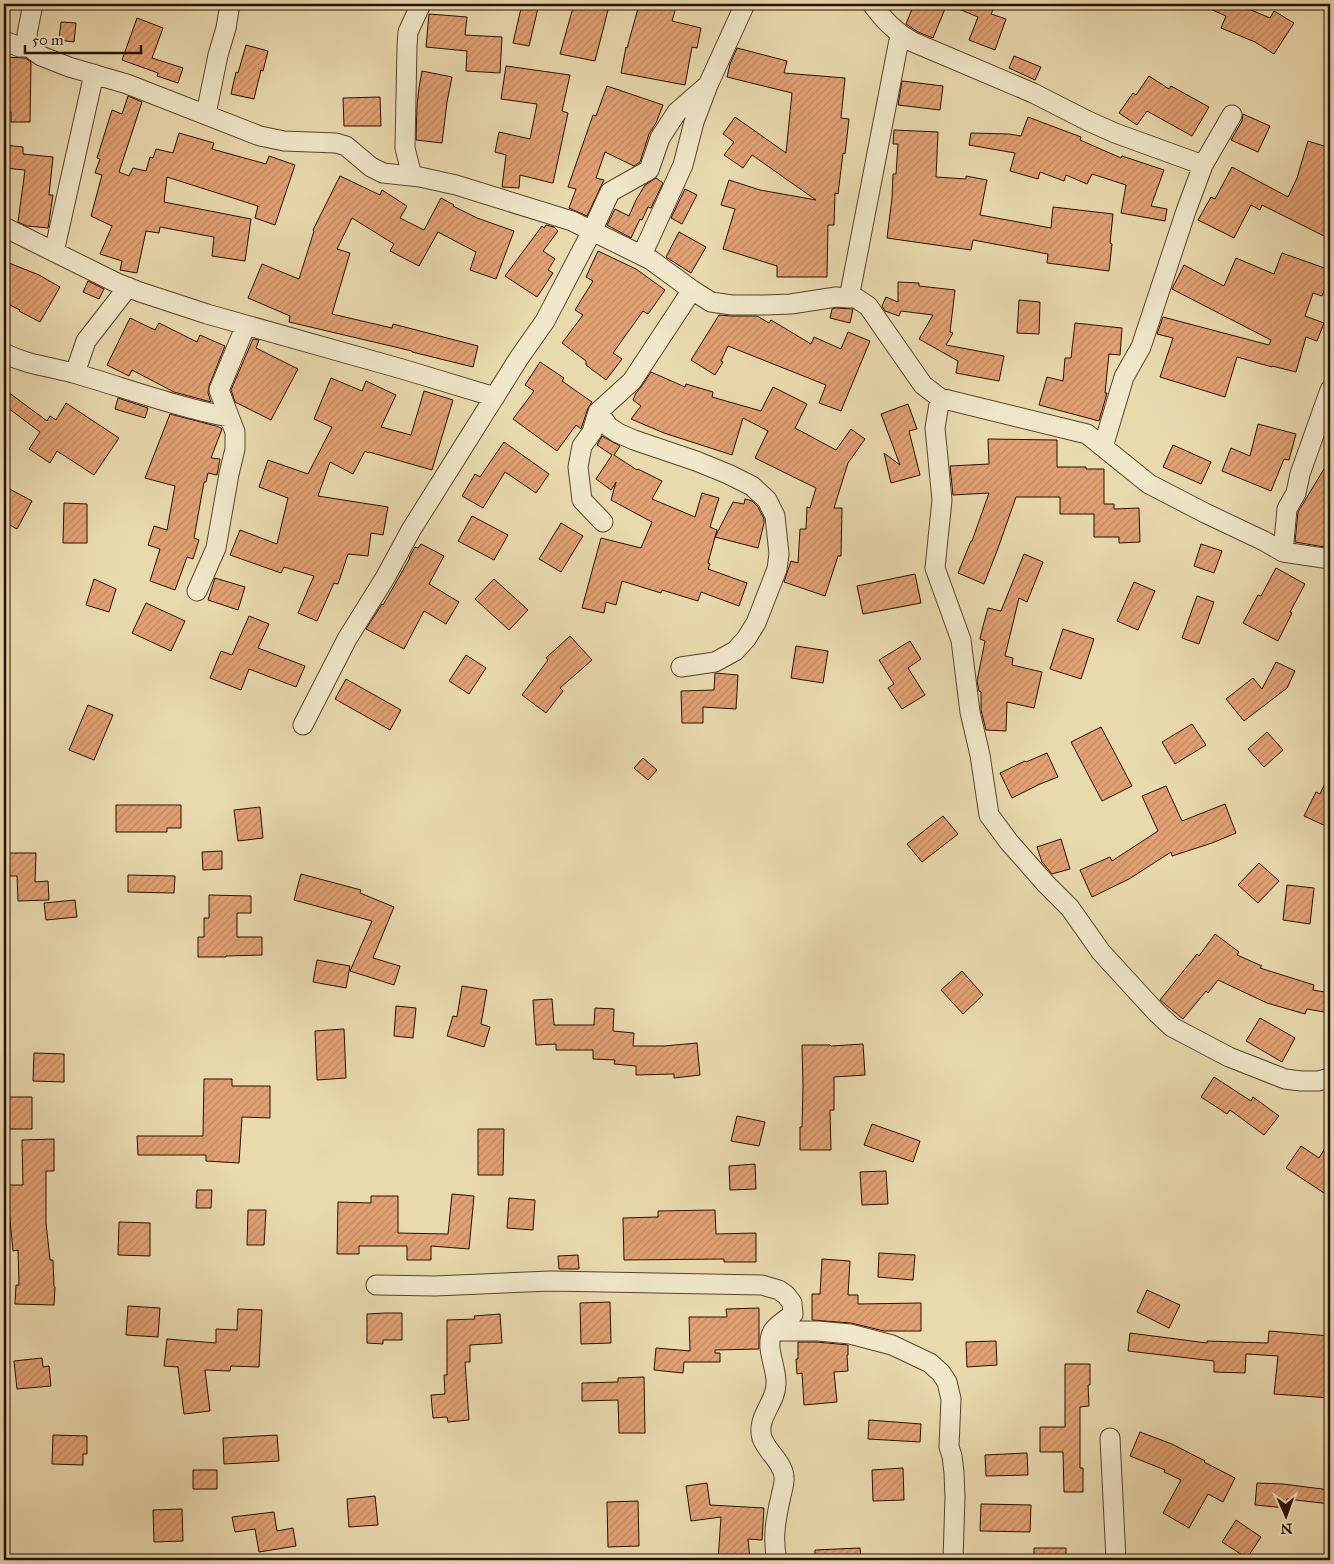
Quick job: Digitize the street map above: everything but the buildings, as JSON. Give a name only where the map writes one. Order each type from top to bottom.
[{"type":"street","points":[[29,47],[26,34],[32,4]]},
{"type":"street","points":[[206,114],[230,4]]},
{"type":"street","points":[[412,176],[405,148],[406,46],[408,32],[421,4]]},
{"type":"street","points":[[642,255],[683,166],[694,122],[708,85],[746,4]]},
{"type":"street","points":[[872,4],[884,21],[900,35],[913,42],[1034,93],[1088,122],[1203,165]]},
{"type":"street","points":[[849,298],[900,35]]},
{"type":"street","points":[[4,41],[20,47],[29,47],[42,56],[69,67],[127,84],[260,136],[284,141],[336,143],[346,146],[371,167],[383,173],[412,176],[456,185],[572,221],[651,260],[711,302],[732,305],[765,305],[791,304],[836,298],[856,298],[868,306],[880,321],[923,385],[940,398],[1087,434],[1149,484],[1283,552],[1330,560]]},
{"type":"street","points":[[54,252],[94,74]]},
{"type":"street","points":[[303,725],[347,640],[385,578],[410,530],[544,320],[592,231],[610,192],[649,170],[660,138],[677,112],[708,85]]},
{"type":"street","points":[[1103,447],[1124,377],[1141,347],[1203,165],[1232,115]]},
{"type":"street","points":[[4,228],[128,287],[207,314],[402,368],[495,398]]},
{"type":"street","points":[[75,373],[86,341],[128,287]]},
{"type":"street","points":[[603,522],[582,500],[578,467],[582,446],[592,432],[598,412],[632,381],[692,290]]},
{"type":"street","points":[[197,591],[216,548],[235,449],[235,432],[219,390],[246,324]]},
{"type":"street","points":[[4,353],[31,364],[75,373],[197,411],[229,417]]},
{"type":"street","points":[[1283,552],[1286,509],[1296,493],[1300,474],[1330,390]]},
{"type":"street","points":[[940,398],[935,428],[942,500],[934,568],[961,640],[970,712],[980,755],[989,815],[1021,856],[1070,908],[1101,952],[1172,1027],[1229,1057],[1285,1079],[1301,1082],[1330,1078]]},
{"type":"street","points":[[598,412],[609,427],[618,433],[728,474],[752,486],[767,500],[775,516],[779,554],[777,569],[756,623],[746,639],[735,651],[715,662],[681,668]]},
{"type":"street","points":[[376,1285],[435,1286],[551,1281],[762,1285],[779,1290],[792,1303],[793,1314],[773,1331],[770,1343],[777,1381],[776,1391],[761,1424],[762,1438],[783,1471],[785,1479],[774,1529],[776,1560]]},
{"type":"street","points":[[773,1331],[818,1331],[850,1334],[892,1345],[930,1363],[941,1373],[947,1382],[951,1399],[949,1447],[952,1456],[955,1485],[953,1560]]},
{"type":"street","points":[[1110,1438],[1116,1560]]}]
